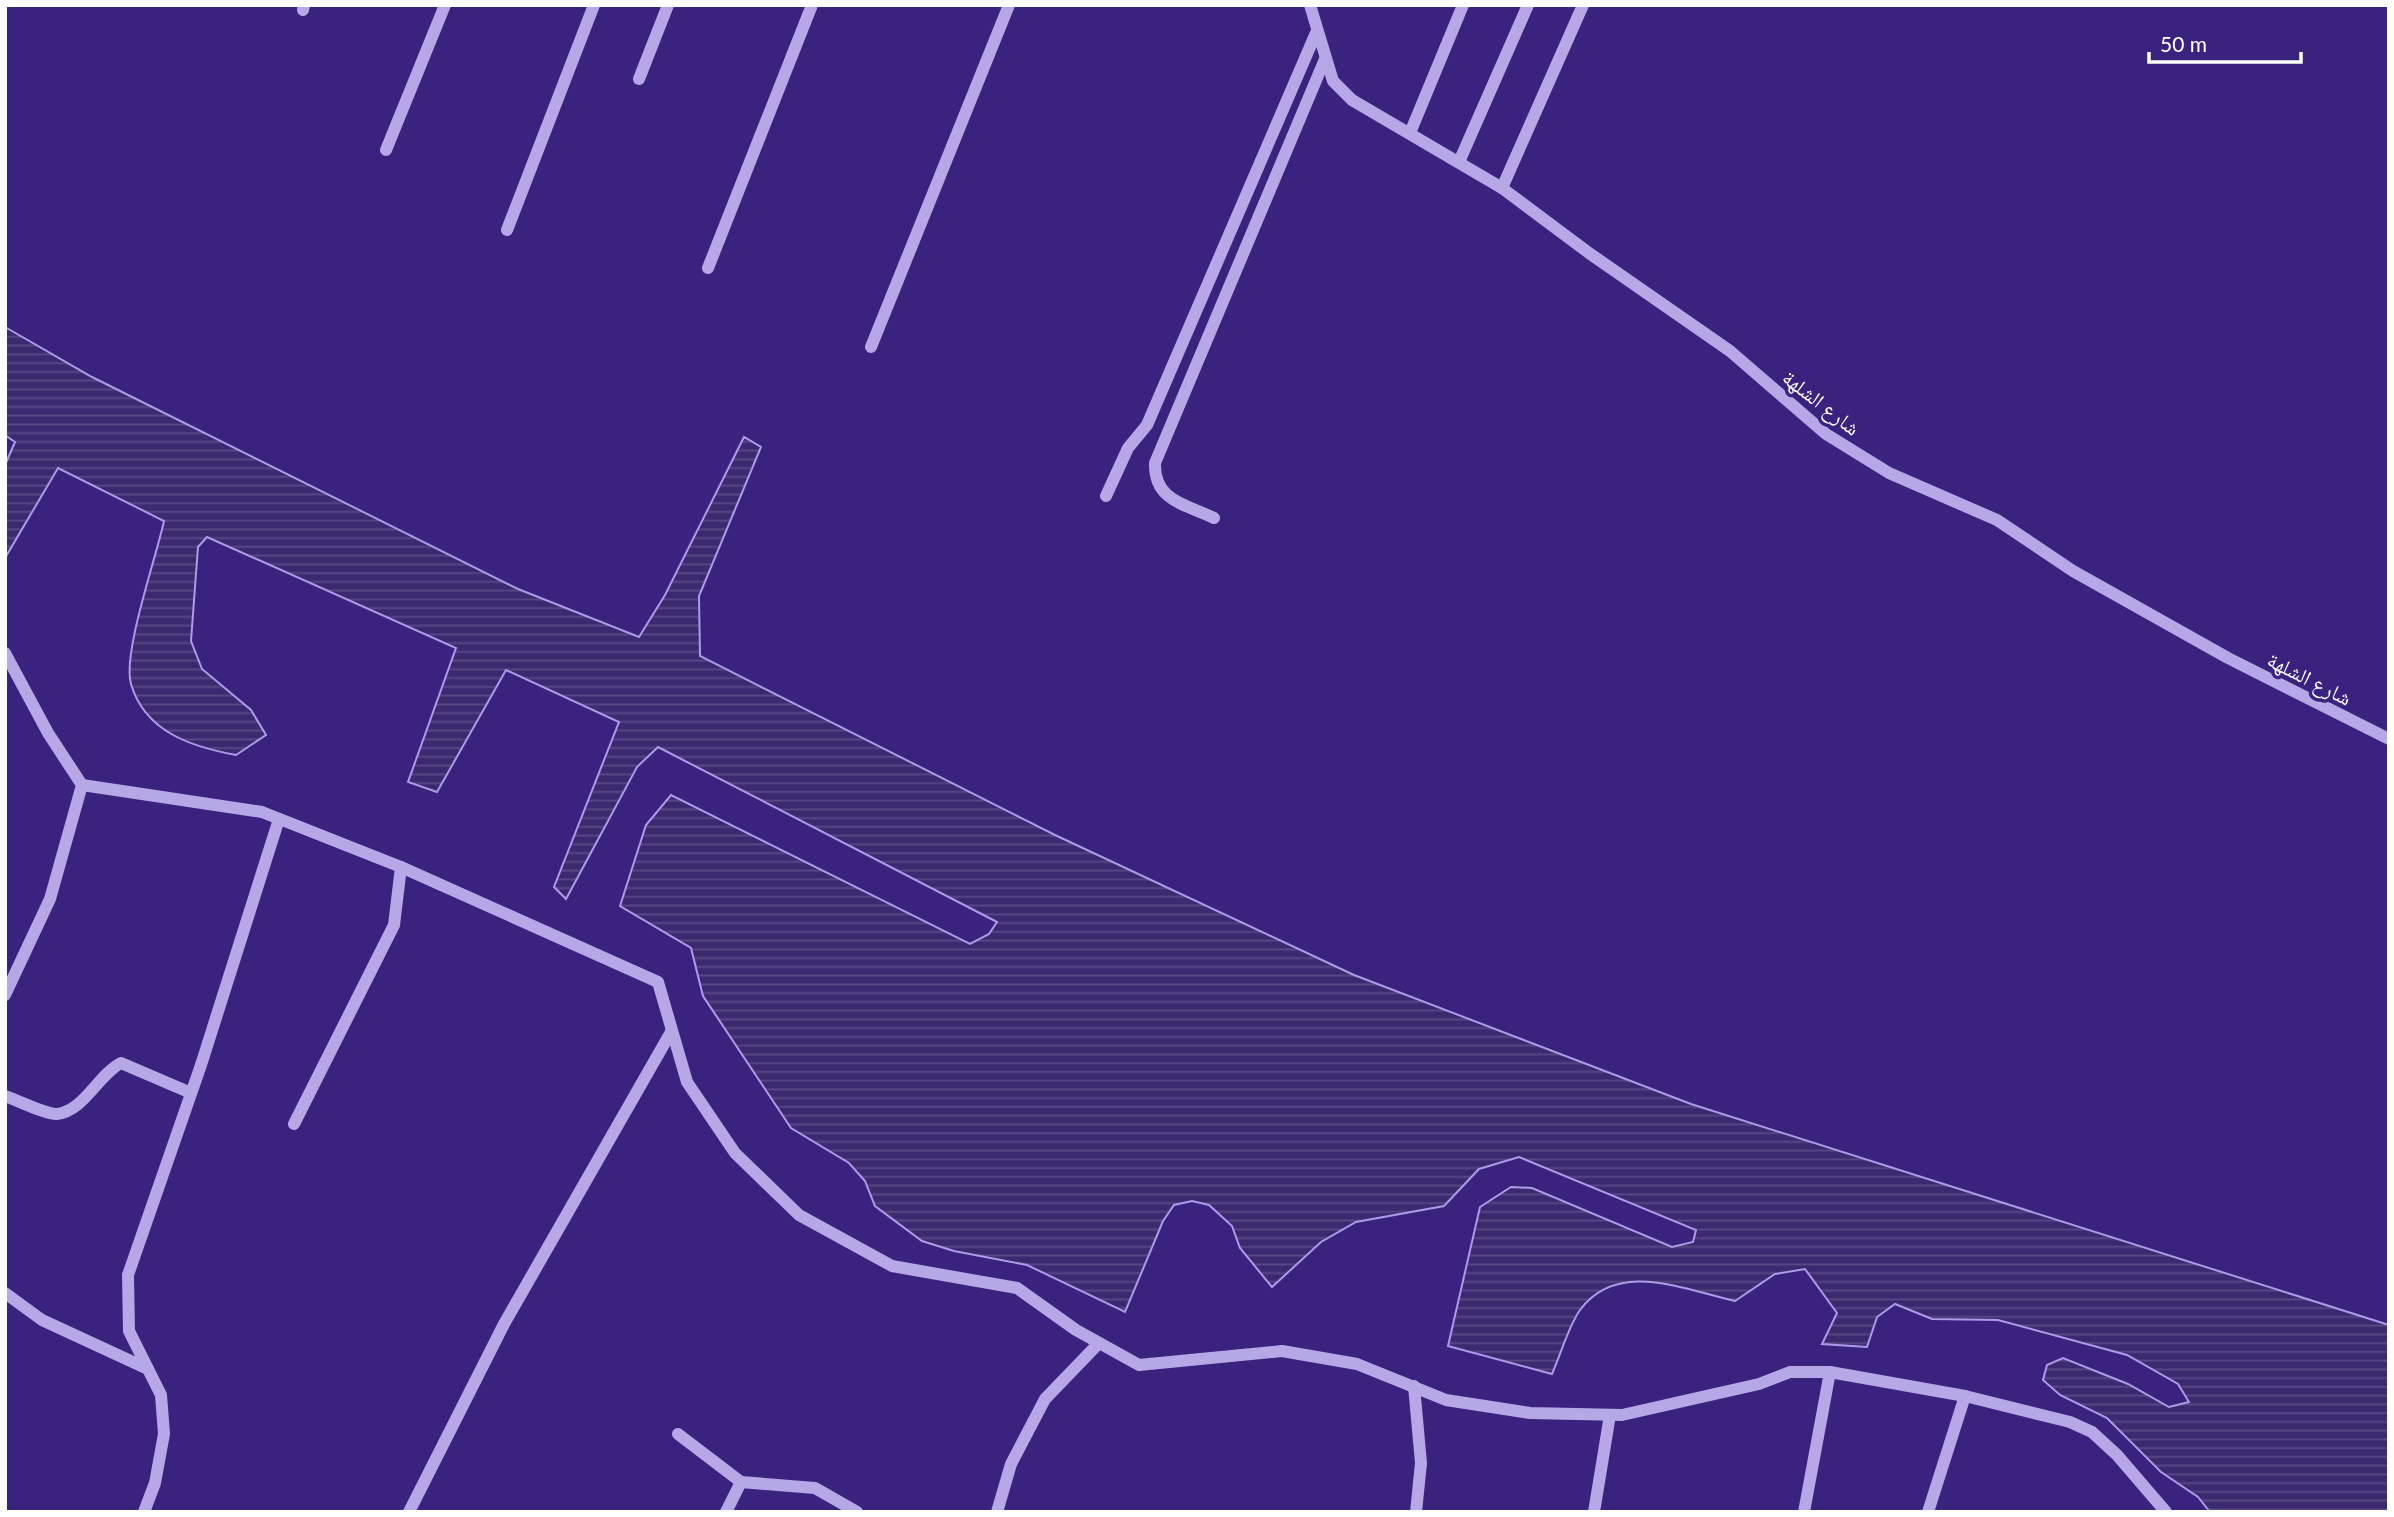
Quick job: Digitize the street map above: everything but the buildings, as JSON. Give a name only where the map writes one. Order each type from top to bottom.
[{"type":"street","points":[[386,149],[445,5]]},
{"type":"street","points":[[507,230],[594,5]]},
{"type":"street","points":[[639,79],[668,5]]},
{"type":"street","points":[[708,268],[812,5]]},
{"type":"street","points":[[871,347],[1009,5]]},
{"type":"street","points":[[1410,134],[1462,5]]},
{"type":"street","points":[[1459,162],[1528,5]]},
{"type":"street","points":[[1502,188],[1583,5]]},
{"type":"street","name":"شارع الشلهة","points":[[1314,6],[1317,33],[1333,81],[1352,100],[1502,188],[1589,253],[1730,351],[1826,434],[1889,473],[1997,520],[2073,571],[2192,638],[2389,739]]},
{"type":"street","points":[[1106,496],[1128,448],[1147,425],[1317,33]]},
{"type":"street","points":[[1214,518],[1164,495],[1154,480],[1155,463],[1325,59]]},
{"type":"street","points":[[5,653],[48,733],[82,785],[250,810],[279,819],[401,867],[658,982],[687,1082],[735,1153],[799,1215],[892,1266],[1017,1288],[1099,1343],[1139,1365],[1282,1351],[1357,1364],[1446,1400],[1530,1413],[1610,1415],[1759,1384],[1790,1372],[1830,1372],[1965,1396],[2070,1422],[2092,1432],[2117,1455],[2166,1512]]},
{"type":"street","points":[[5,995],[50,899],[82,785]]},
{"type":"street","points":[[144,1512],[155,1483],[164,1434],[161,1395],[129,1331],[128,1275],[191,1093],[279,819]]},
{"type":"street","points":[[294,1124],[394,925],[401,867]]},
{"type":"street","points":[[409,1512],[504,1324],[671,1032]]},
{"type":"street","points":[[5,1096],[56,1114],[74,1108],[110,1069],[121,1063],[191,1093]]},
{"type":"street","points":[[5,1293],[42,1320],[148,1369]]},
{"type":"street","points":[[998,1512],[1011,1464],[1045,1399],[1099,1343]]},
{"type":"street","points":[[1804,1512],[1830,1372]]},
{"type":"street","points":[[1414,1386],[1421,1462],[1416,1512]]},
{"type":"street","points":[[1928,1512],[1965,1396]]},
{"type":"street","points":[[1594,1512],[1610,1415]]},
{"type":"street","points":[[678,1434],[741,1482],[815,1488],[857,1512]]},
{"type":"street","points":[[726,1512],[741,1482]]},
{"type":"shaded area","points":[[5,327],[92,377],[518,589],[639,637],[665,595],[744,437],[761,447],[699,596],[700,656],[1055,835],[1354,975],[1691,1104],[2389,1325],[2389,1512],[2210,1512],[2198,1497],[2161,1472],[2107,1418],[2060,1395],[2043,1380],[2047,1365],[2063,1358],[2128,1384],[2169,1407],[2189,1402],[2178,1384],[2127,1355],[1998,1320],[1932,1319],[1895,1304],[1877,1317],[1867,1347],[1822,1344],[1837,1313],[1805,1269],[1775,1274],[1735,1301],[1653,1282],[1613,1286],[1596,1295],[1580,1310],[1568,1332],[1552,1374],[1448,1346],[1480,1207],[1511,1187],[1532,1188],[1672,1247],[1693,1242],[1696,1230],[1519,1157],[1479,1169],[1444,1206],[1356,1222],[1321,1242],[1272,1287],[1240,1248],[1232,1226],[1209,1205],[1192,1201],[1174,1205],[1163,1221],[1125,1312],[1027,1265],[954,1251],[922,1241],[875,1206],[865,1181],[849,1163],[791,1128],[703,996],[691,948],[620,906],[646,825],[671,795],[970,944],[989,934],[997,922],[658,747],[637,767],[566,899],[554,887],[619,722],[506,670],[437,792],[408,782],[456,648],[207,537],[198,547],[191,641],[202,669],[251,710],[266,735],[236,755],[187,742],[172,734],[147,714],[138,701],[131,684],[130,670],[131,651],[141,604],[164,521],[58,468],[5,558],[5,465],[15,442],[5,435]]}]
